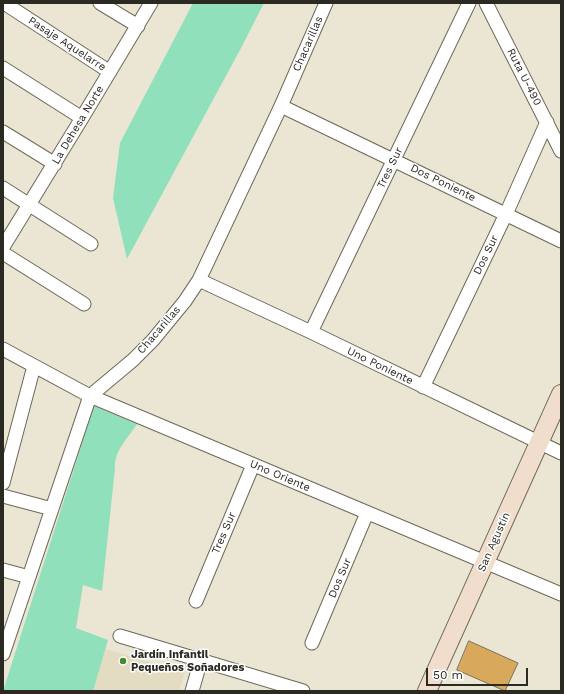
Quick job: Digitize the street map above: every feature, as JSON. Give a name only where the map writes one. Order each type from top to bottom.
[{"type":"street","name":"Pasaje Aquelarre","points":[[4,3],[110,72]]},
{"type":"street","points":[[100,3],[138,26]]},
{"type":"street","name":"La Dehesa Norte","points":[[3,247],[55,164],[151,3]]},
{"type":"street","name":"Chacarillas","points":[[90,396],[123,369],[153,340],[185,301],[199,280],[281,106],[326,3]]},
{"type":"street","name":"Tres Sur","points":[[311,332],[469,3]]},
{"type":"street","name":"Ruta U-490","points":[[486,3],[561,151]]},
{"type":"street","points":[[3,68],[82,118]]},
{"type":"street","name":"Dos Poniente","points":[[281,106],[561,241]]},
{"type":"street","name":"Dos Sur","points":[[423,386],[506,214],[547,122]]},
{"type":"street","points":[[3,132],[55,164]]},
{"type":"street","points":[[3,188],[91,244]]},
{"type":"street","points":[[3,253],[84,304]]},
{"type":"street","name":"Uno Poniente","points":[[199,280],[561,452]]},
{"type":"street","name":"Uno Oriente","points":[[3,349],[90,396],[561,594]]},
{"type":"street","points":[[3,483],[34,366]]},
{"type":"street","name":"San Agustín","points":[[427,691],[561,394]]},
{"type":"street","points":[[3,654],[90,396]]},
{"type":"street","name":"Tres Sur","points":[[196,601],[253,465]]},
{"type":"street","points":[[3,496],[52,509]]},
{"type":"street","name":"Dos Sur","points":[[312,643],[367,513]]},
{"type":"street","points":[[3,570],[29,577]]},
{"type":"street","points":[[120,636],[303,691]]},
{"type":"street","points":[[192,691],[201,660]]},
{"type":"shaded area","name":"Jardín Infantil Pequeños Soñadores","points":[[105,649],[185,672],[179,691],[93,691]]},
{"type":"green space","points":[[193,3],[264,3],[127,259],[113,198],[120,143]]},
{"type":"green space","points":[[94,406],[137,424],[119,450],[115,462],[102,591],[83,585],[76,628],[108,640],[93,691],[3,691]]},
{"type":"building","points":[[469,641],[518,663],[505,691],[457,670]]},
{"type":"place","name":"Jardín Infantil Pequeños Soñadores","points":[[123,661]]}]
